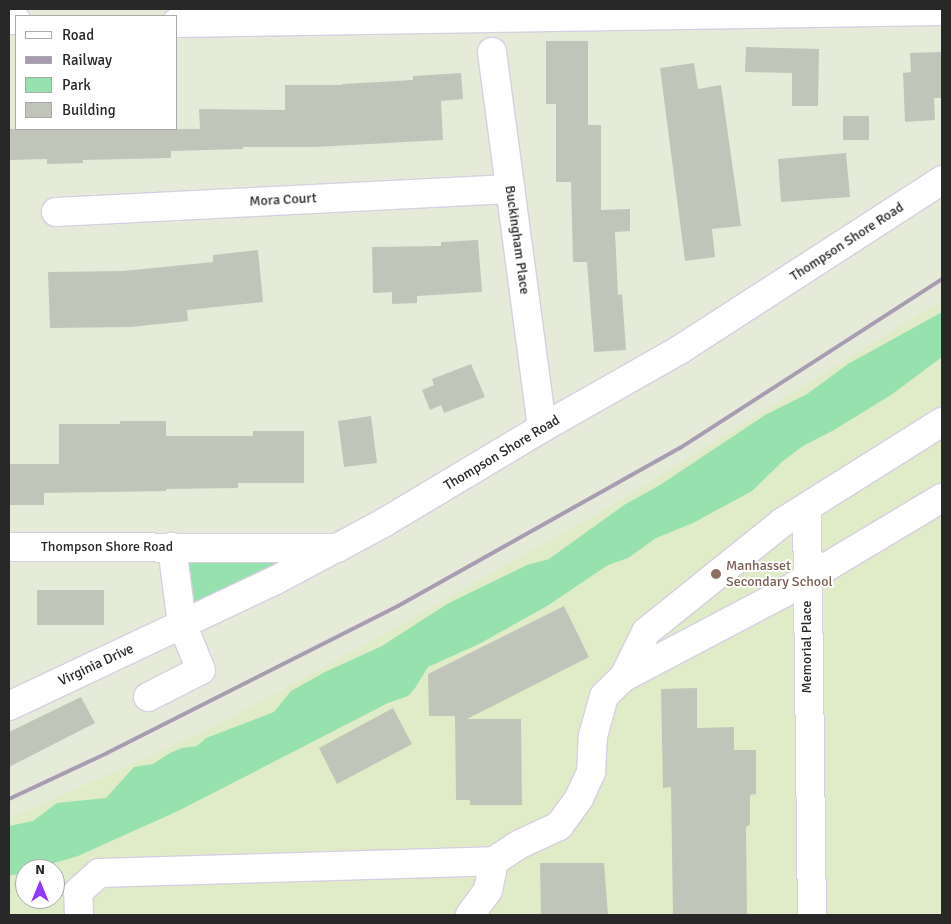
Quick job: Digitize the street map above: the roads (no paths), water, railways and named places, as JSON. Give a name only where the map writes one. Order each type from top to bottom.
[{"type":"street","points":[[178,23],[791,11],[942,11]]},
{"type":"street","name":"Buckingham Place","points":[[492,52],[542,428]]},
{"type":"street","name":"Thompson Shore Road","points":[[9,547],[337,548],[385,522],[542,428],[681,349],[942,180]]},
{"type":"street","name":"Mora Court","points":[[56,212],[510,189]]},
{"type":"street","points":[[624,677],[646,632],[783,522],[807,509],[942,422]]},
{"type":"street","points":[[79,915],[78,892],[99,873],[494,861],[520,844],[558,826],[579,798],[591,772],[593,736],[604,696],[624,677],[756,608],[942,498]]},
{"type":"street","name":"Memorial Place","points":[[807,509],[812,915]]},
{"type":"street","points":[[148,697],[201,670],[182,624],[172,547]]},
{"type":"street","name":"Virginia Drive","points":[[9,706],[274,581],[337,548]]},
{"type":"street","points":[[470,915],[488,890],[494,861]]},
{"type":"railway","points":[[9,799],[107,753],[398,606],[680,448],[942,279]]},
{"type":"place","name":"Manhasset Secondary School","points":[[716,574]]}]
